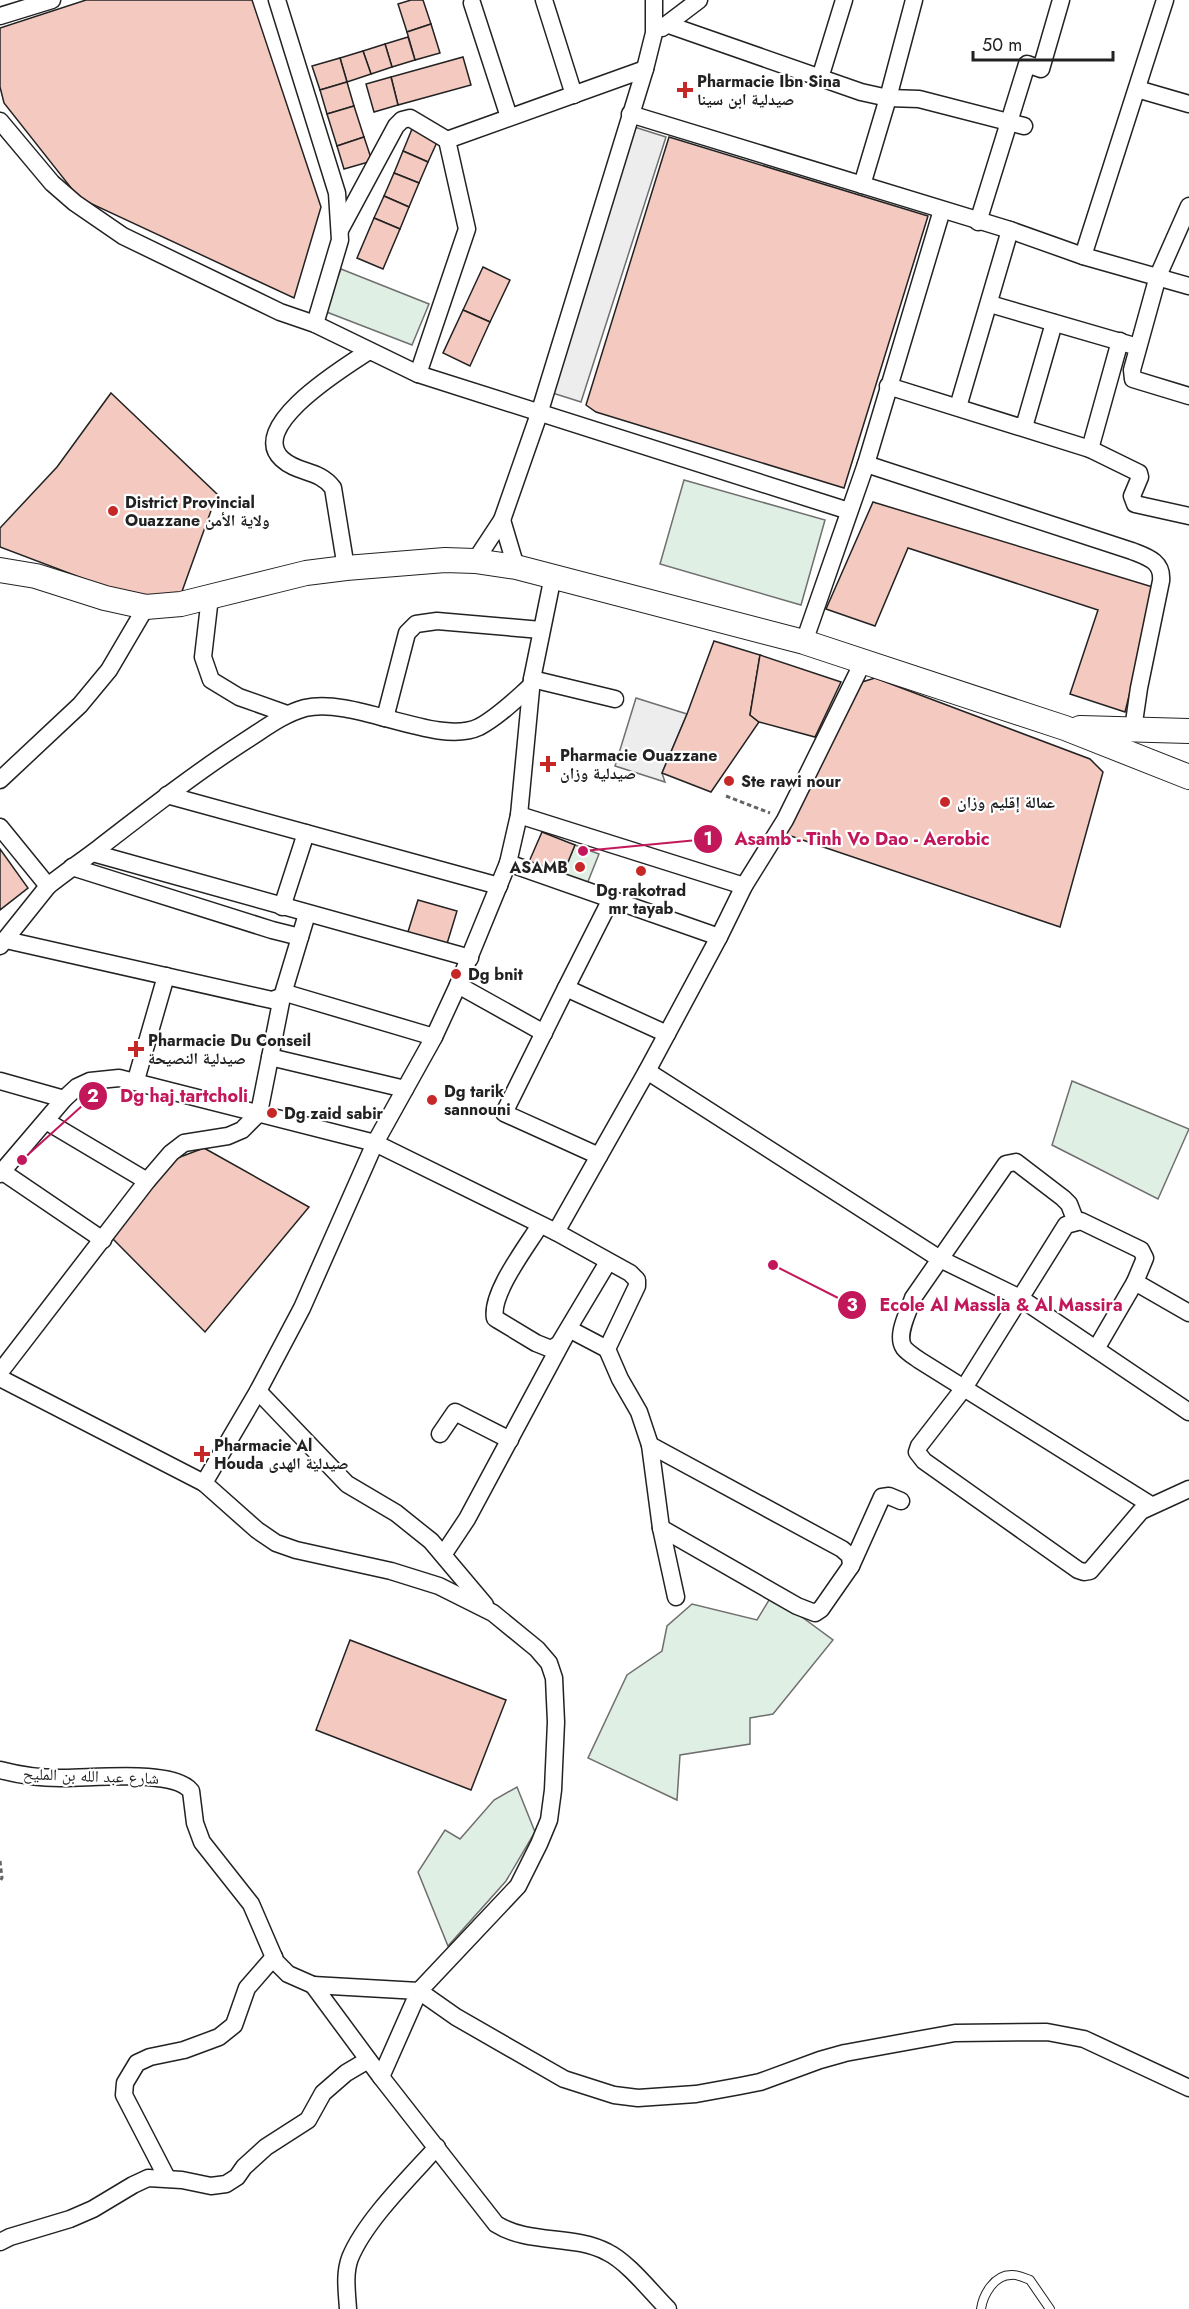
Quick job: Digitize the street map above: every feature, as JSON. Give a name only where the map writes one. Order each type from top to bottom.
[{"type":"main road","points":[[0,558],[36,576]]},
{"type":"main road","points":[[0,570],[36,576],[105,598],[146,607],[181,604],[306,573],[346,568],[433,561],[476,561],[516,567],[804,642],[1065,728],[1189,777]]},
{"type":"main road","points":[[1065,728],[1189,731]]},
{"type":"street","points":[[0,16],[52,0]]},
{"type":"street","points":[[277,0],[334,184],[340,231],[340,240],[315,324]]},
{"type":"street","points":[[544,0],[574,95]]},
{"type":"street","points":[[654,0],[661,29]]},
{"type":"street","points":[[476,561],[502,520],[539,414],[645,69],[661,29],[699,0]]},
{"type":"street","points":[[820,78],[844,0]]},
{"type":"street","points":[[862,185],[914,0]]},
{"type":"street","points":[[978,222],[1017,124],[1027,64],[1041,69],[1061,0]]},
{"type":"street","points":[[1083,256],[1165,0]]},
{"type":"street","points":[[472,3],[510,117]]},
{"type":"street","points":[[661,29],[861,92],[888,98],[919,99],[1017,124]]},
{"type":"street","points":[[447,140],[645,69]]},
{"type":"street","points":[[1137,89],[1189,105]]},
{"type":"street","points":[[630,114],[1010,230],[1083,256],[1189,286]]},
{"type":"street","points":[[340,231],[402,120],[410,118],[447,140],[467,229],[418,374]]},
{"type":"street","points":[[0,121],[52,183],[99,220],[123,236],[280,312],[315,324],[418,374],[849,511]]},
{"type":"street","points":[[1189,206],[1158,276],[1132,370],[1133,379],[1189,396]]},
{"type":"street","points":[[804,642],[866,464],[942,210]]},
{"type":"street","points":[[958,407],[1010,230]]},
{"type":"street","points":[[990,304],[1138,347]]},
{"type":"street","points":[[1024,427],[1054,323]]},
{"type":"street","points":[[1090,449],[1120,341]]},
{"type":"street","points":[[346,568],[333,488],[326,478],[284,461],[278,454],[277,432],[290,411],[320,384],[369,351]]},
{"type":"street","points":[[888,386],[1090,449],[1139,473],[1140,477],[1132,496],[1135,504],[1189,516]]},
{"type":"street","points":[[866,464],[1132,551],[1158,564],[1161,570],[1161,580],[1133,729]]},
{"type":"street","points":[[502,520],[516,567]]},
{"type":"street","points":[[204,1483],[258,1391],[330,1248],[375,1143],[434,1037],[470,958],[508,863],[519,815],[532,682],[553,576]]},
{"type":"street","points":[[210,597],[203,657],[211,680],[239,697],[287,714]]},
{"type":"street","points":[[0,780],[80,705],[109,670],[146,607]]},
{"type":"street","points":[[386,718],[407,633],[416,624],[437,621],[541,630]]},
{"type":"street","points":[[556,1232],[647,1071],[719,938],[744,886],[785,820],[863,662]]},
{"type":"street","points":[[532,682],[615,699]]},
{"type":"street","points":[[434,1037],[290,994],[272,1000],[3,943],[48,886],[167,795],[287,714],[303,708],[329,706],[440,730],[465,730],[477,728],[532,682]]},
{"type":"street","points":[[167,795],[499,886]]},
{"type":"street","points":[[519,815],[744,886]]},
{"type":"street","points":[[0,827],[48,886]]},
{"type":"street","points":[[282,907],[306,833]]},
{"type":"street","points":[[93,853],[470,958]]},
{"type":"street","points":[[508,863],[719,938]]},
{"type":"street","points":[[72,867],[300,937]]},
{"type":"street","points":[[599,1156],[504,1113],[611,899]]},
{"type":"street","points":[[0,1372],[61,1290],[103,1240],[147,1180],[171,1153],[184,1143],[242,1130],[259,1113],[282,997],[307,914]]},
{"type":"street","points":[[136,1080],[166,976]]},
{"type":"street","points":[[458,985],[544,1033]]},
{"type":"street","points":[[566,988],[667,1034]]},
{"type":"street","points":[[270,1057],[405,1089]]},
{"type":"street","points":[[647,1071],[940,1259],[1020,1298],[1189,1412]]},
{"type":"street","points":[[103,1240],[1,1172],[77,1087],[105,1078],[136,1080],[375,1143],[556,1232],[635,1277],[637,1286],[607,1349]]},
{"type":"street","points":[[0,1081],[64,1099]]},
{"type":"street","points":[[46,1121],[147,1180]]},
{"type":"street","points":[[1076,1222],[1069,1204],[1063,1198],[1016,1162],[1006,1164],[914,1298],[904,1323],[901,1340],[904,1348],[910,1354],[1151,1505]]},
{"type":"street","points":[[1096,1349],[1135,1282],[1145,1258],[1141,1250],[1086,1224],[1076,1222],[1062,1229],[964,1388],[919,1446],[917,1452],[1078,1570],[1084,1572],[1090,1571],[1141,1511],[1189,1489]]},
{"type":"street","points":[[540,1226],[503,1284],[494,1315],[498,1320],[547,1348],[556,1347],[569,1329]]},
{"type":"street","points":[[443,1555],[467,1519],[569,1329],[608,1262]]},
{"type":"street","points":[[1135,1282],[1189,1313]]},
{"type":"street","points":[[569,1329],[607,1349],[620,1380],[639,1412],[650,1445],[661,1528],[676,1597]]},
{"type":"street","points":[[0,1378],[204,1483],[257,1530],[276,1543],[296,1550],[391,1571],[439,1586],[493,1613]]},
{"type":"street","points":[[258,1391],[347,1484],[413,1525],[432,1541],[493,1613],[537,1649],[549,1663],[554,1678],[555,1757],[549,1820],[518,1886],[419,1991],[381,2078]]},
{"type":"street","points":[[440,1434],[455,1412],[510,1440]]},
{"type":"street","points":[[650,1445],[842,1549],[850,1556],[851,1566]]},
{"type":"street","points":[[661,1528],[797,1606],[815,1613],[821,1609],[851,1566],[882,1497],[889,1496],[901,1501]]},
{"type":"street","name":"شارع عبد الله بن المليح","points":[[0,1770],[60,1778],[145,1776],[175,1781],[188,1787],[191,1791],[196,1829],[202,1842],[251,1904],[274,1957],[288,1974],[313,1985]]},
{"type":"street","points":[[167,2178],[124,2095],[125,2083],[129,2074],[137,2063],[150,2057],[184,2050],[219,2037],[234,2025],[246,1988],[274,1957]]},
{"type":"street","points":[[313,1985],[419,1991],[456,2017],[564,2079],[614,2095],[638,2098],[696,2094],[760,2082],[820,2060],[955,2033],[1066,2034],[1084,2039],[1189,2088]]},
{"type":"street","points":[[313,1985],[381,2078],[496,2224],[510,2231],[590,2246],[610,2253],[668,2309]]},
{"type":"street","points":[[0,2242],[93,2209],[142,2180],[154,2177],[167,2178],[211,2187],[232,2181],[266,2147],[308,2120],[323,2093],[334,2082],[368,2060]]},
{"type":"street","points":[[348,2309],[346,2279],[350,2258],[366,2231],[437,2147]]},
{"type":"lane","points":[[981,2309],[982,2301],[990,2287],[997,2280],[1011,2275],[1030,2280],[1050,2309]]},
{"type":"path","points":[[726,796],[758,808]]},
{"type":"path","points":[[0,1861],[2,1878],[0,1881]]},
{"type":"green space","points":[[341,269],[429,304],[412,345],[324,311]]},
{"type":"green space","points":[[684,480],[825,520],[801,605],[660,564]]},
{"type":"green space","name":"ASAMB","points":[[575,845],[599,854],[585,889],[561,879]]},
{"type":"green space","points":[[1072,1081],[1189,1129],[1158,1199],[1052,1145]]},
{"type":"green space","points":[[772,1595],[833,1640],[773,1714],[750,1718],[750,1744],[680,1755],[677,1800],[588,1758],[627,1675],[662,1651],[667,1626],[692,1604],[757,1620]]},
{"type":"green space","points":[[517,1787],[535,1832],[506,1881],[448,1946],[418,1872],[445,1830],[460,1839],[494,1800]]},
{"type":"shaded area","points":[[625,124],[666,137],[581,402],[540,389]]},
{"type":"shaded area","points":[[636,698],[687,714],[662,773],[665,782],[615,766]]},
{"type":"building","points":[[86,0],[252,0],[321,207],[294,298],[79,198],[4,103],[0,87],[0,28]]},
{"type":"building","points":[[411,0],[423,0],[431,24],[407,32],[398,4]]},
{"type":"building","points":[[431,24],[440,53],[415,60],[407,32]]},
{"type":"building","points":[[408,37],[415,60],[392,67],[385,44]]},
{"type":"building","points":[[385,44],[392,67],[371,74],[363,51]]},
{"type":"building","points":[[363,51],[371,74],[347,82],[340,58]]},
{"type":"building","points":[[463,57],[471,85],[398,105],[391,77]]},
{"type":"building","points":[[340,58],[347,82],[320,90],[312,66]]},
{"type":"building","points":[[391,77],[398,105],[374,112],[366,84]]},
{"type":"building","points":[[347,82],[354,106],[327,114],[320,90]]},
{"type":"building","points":[[354,106],[364,137],[337,146],[327,114]]},
{"type":"building","points":[[412,129],[438,140],[428,162],[403,151]]},
{"type":"building","points":[[364,137],[372,161],[344,169],[337,146]]},
{"type":"building","points":[[669,137],[928,216],[844,488],[596,412],[586,405]]},
{"type":"building","points":[[403,151],[428,162],[419,183],[394,173]]},
{"type":"building","points":[[394,173],[419,183],[409,207],[384,196]]},
{"type":"building","points":[[384,196],[409,207],[400,229],[374,218]]},
{"type":"building","points":[[374,218],[400,229],[383,269],[357,258]]},
{"type":"building","points":[[483,267],[510,280],[490,322],[463,310]]},
{"type":"building","points":[[463,310],[490,322],[470,366],[443,353]]},
{"type":"building","name":"District Provincial Ouazzane ولاية الأمن","points":[[111,393],[217,494],[180,597],[132,597],[0,547],[0,528],[57,467]]},
{"type":"building","points":[[873,502],[1156,588],[1125,712],[1070,694],[1098,610],[908,548],[875,626],[826,609]]},
{"type":"building","points":[[714,641],[760,655],[750,715],[759,722],[711,792],[662,773]]},
{"type":"building","points":[[760,655],[841,682],[815,737],[759,722],[750,715]]},
{"type":"building","name":"عمالة إقليم وزان","points":[[875,678],[1090,759],[1103,772],[1060,927],[779,832],[862,682]]},
{"type":"building","points":[[542,832],[575,845],[561,879],[528,864]]},
{"type":"building","points":[[0,849],[28,888],[0,910]]},
{"type":"building","points":[[418,900],[457,911],[446,947],[407,935]]},
{"type":"building","points":[[204,1148],[309,1207],[205,1332],[112,1238],[172,1160]]},
{"type":"building","points":[[350,1640],[506,1700],[471,1790],[316,1730]]},
{"type":"place","name":"Pharmacie Ibn Sina صيدلية ابن سينا","points":[[685,90]]},
{"type":"place","name":"District Provincial Ouazzane ولاية الأمن","points":[[113,511]]},
{"type":"place","name":"Pharmacie Ouazzane صيدلية وزان","points":[[548,764]]},
{"type":"place","name":"Ste rawi nour","points":[[729,781]]},
{"type":"place","name":"عمالة إقليم وزان","points":[[945,802]]},
{"type":"place","name":"Asamb - Tinh Vo Dao - Aerobic","points":[[583,851]]},
{"type":"place","name":"ASAMB","points":[[580,867]]},
{"type":"place","name":"Dg rakotrad mr tayab","points":[[641,871]]},
{"type":"place","name":"Dg bnit","points":[[456,974]]},
{"type":"place","name":"Pharmacie Du Conseil صيدلية النصيحة","points":[[136,1049]]},
{"type":"place","name":"Dg tarik sannouni","points":[[432,1100]]},
{"type":"place","name":"Dg zaid sabir","points":[[272,1113]]},
{"type":"place","name":"Dg haj tartcholi","points":[[22,1160]]},
{"type":"place","name":"Ecole Al Massla & Al Massira","points":[[773,1265]]},
{"type":"place","name":"Pharmacie Al Houda صيدلية الهدى","points":[[202,1454]]}]
